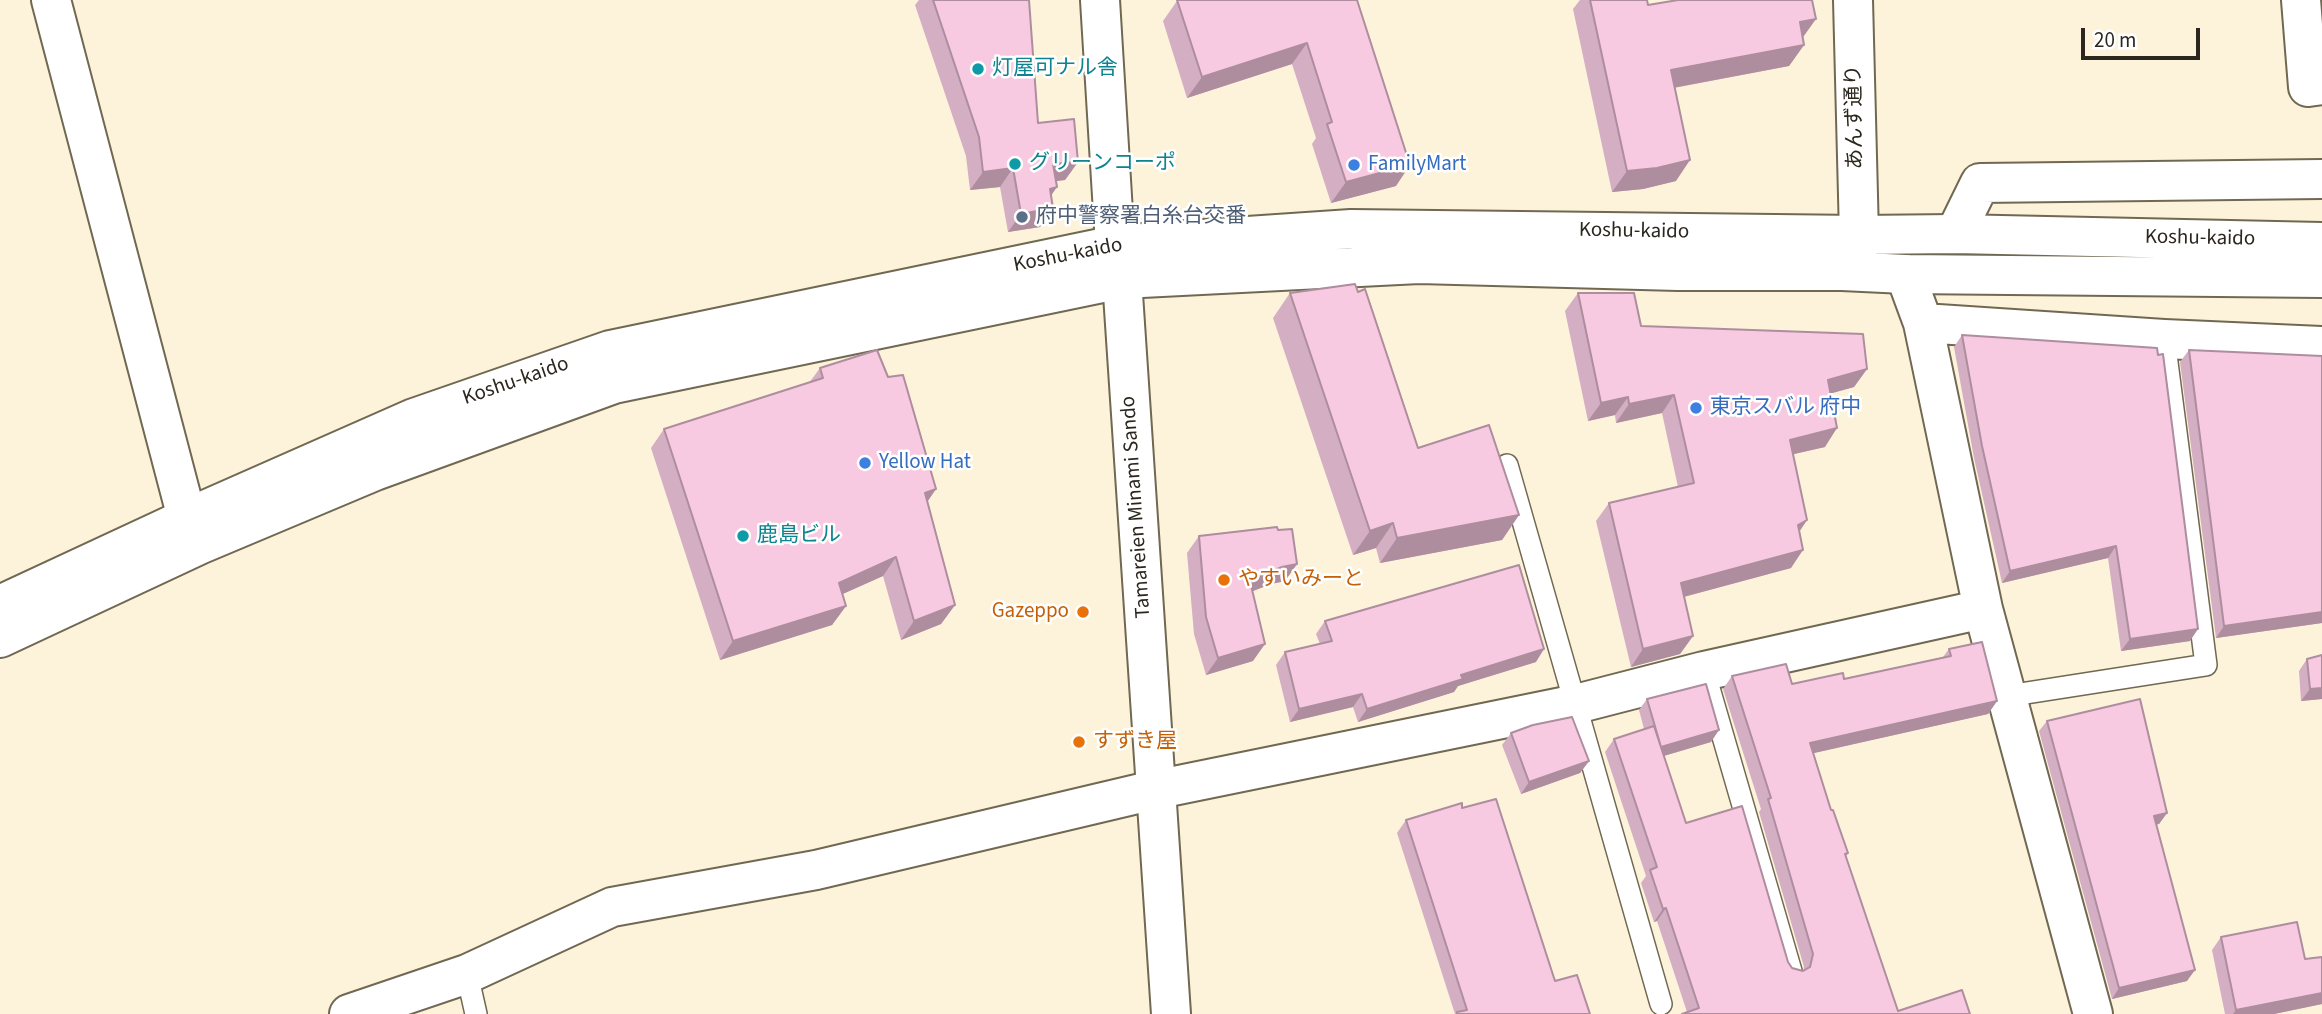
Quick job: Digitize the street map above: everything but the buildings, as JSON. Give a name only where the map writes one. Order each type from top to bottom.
[{"type":"main road","points":[[51,0],[187,518]]},
{"type":"main road","name":"Tamareien Minami Sando","points":[[1100,0],[1171,1014]]},
{"type":"main road","name":"あんず通り","points":[[1853,0],[1859,235]]},
{"type":"main road","points":[[2301,0],[2308,87],[2322,85]]},
{"type":"main road","points":[[1955,234],[1980,183],[2322,179]]},
{"type":"main road","name":"Koshu-kaido","points":[[0,605],[187,518],[414,418],[610,350],[1119,262],[1351,229],[1955,234],[2322,242]]},
{"type":"main road","points":[[1842,271],[1854,259],[1859,235]]},
{"type":"main road","name":"Koshu-kaido","points":[[0,638],[199,545],[375,471],[614,384],[1119,262],[2322,278]]},
{"type":"main road","points":[[1905,274],[1923,323],[1983,609],[2093,1014]]},
{"type":"main road","points":[[1923,323],[2164,339],[2322,346]]},
{"type":"main road","points":[[349,1014],[467,974],[612,907],[816,870],[1154,790],[1576,704],[1704,671],[1983,609]]},
{"type":"lane","points":[[2007,696],[2206,665],[2164,339]]},
{"type":"lane","points":[[1507,465],[1661,1004]]},
{"type":"lane","points":[[1704,671],[1791,971]]},
{"type":"lane","points":[[467,974],[476,1014]]},
{"type":"place","name":"灯屋可ナル舎","points":[[978,69]]},
{"type":"place","name":"グリーンコーポ","points":[[1015,164]]},
{"type":"place","name":"FamilyMart","points":[[1354,165]]},
{"type":"place","name":"府中警察署白糸台交番","points":[[1022,217]]},
{"type":"place","name":"東京スバル 府中","points":[[1696,408]]},
{"type":"place","name":"Yellow Hat","points":[[865,463]]},
{"type":"place","name":"鹿島ビル","points":[[743,536]]},
{"type":"place","name":"やすいみーと","points":[[1224,580]]},
{"type":"place","name":"Gazeppo","points":[[1083,612]]},
{"type":"place","name":"すずき屋","points":[[1079,742]]}]
